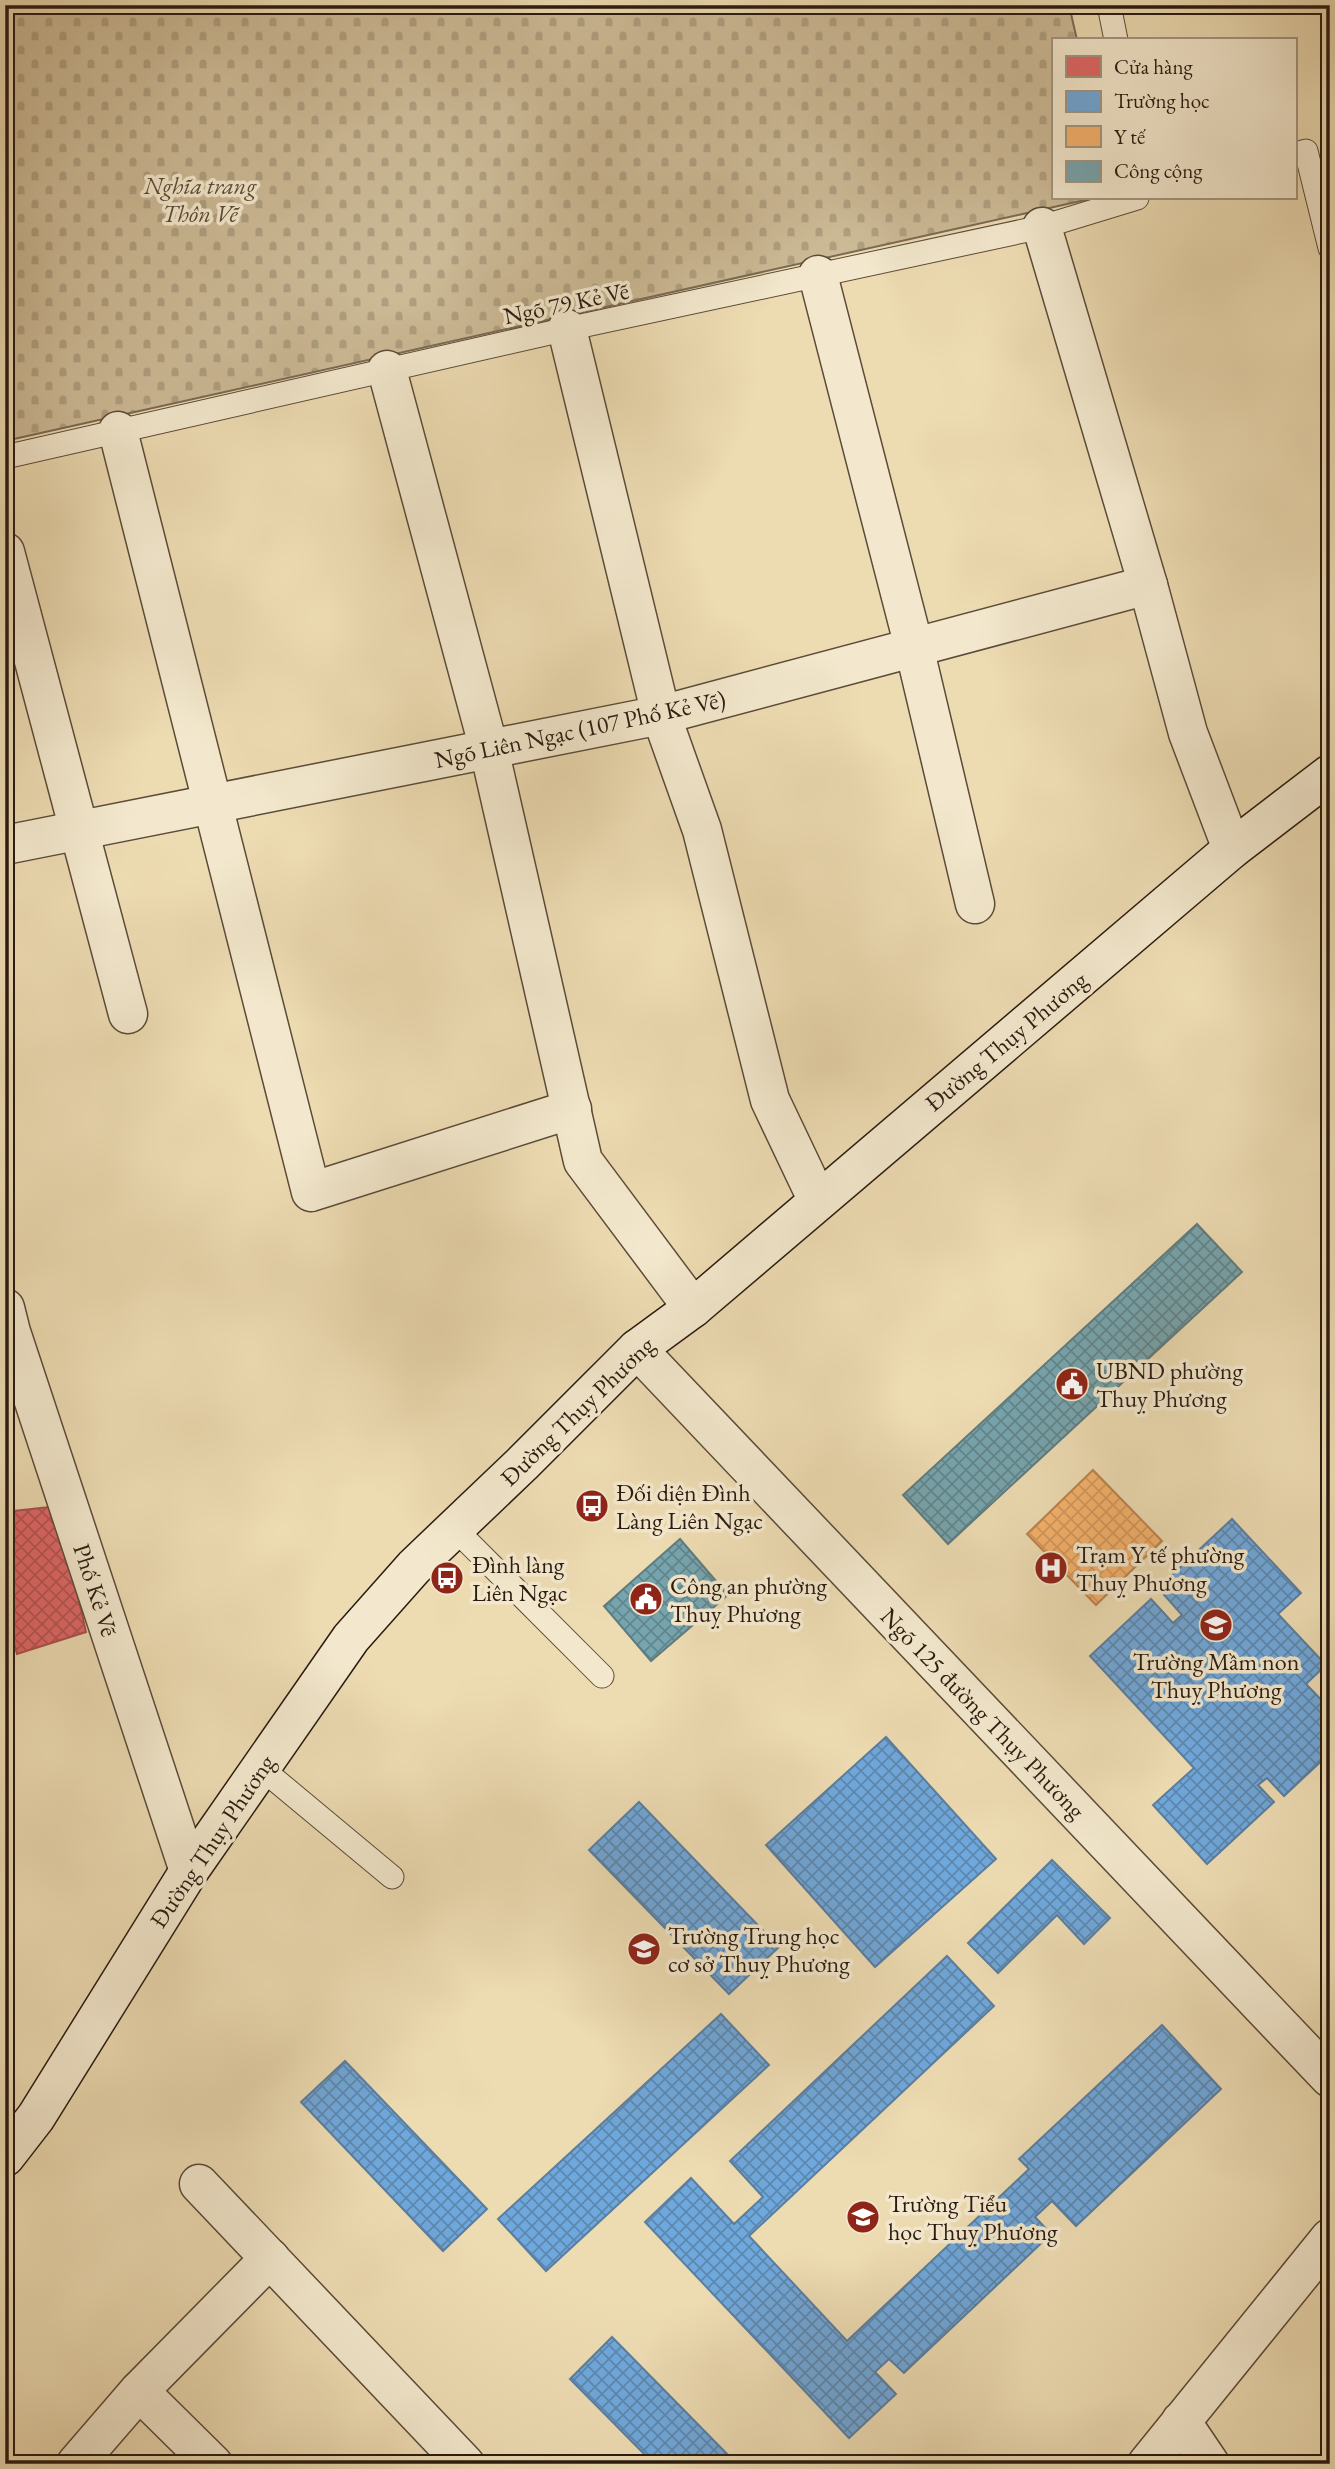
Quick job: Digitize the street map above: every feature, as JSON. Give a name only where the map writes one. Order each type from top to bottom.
[{"type":"street","points":[[1042,227],[1148,585],[1188,733],[1232,849]]},
{"type":"street","points":[[818,275],[914,647],[975,904]]},
{"type":"street","points":[[567,329],[661,715],[702,830],[770,1100],[818,1201]]},
{"type":"street","points":[[387,370],[489,749],[583,1161],[693,1308]]},
{"type":"street","points":[[118,431],[310,1192],[572,1109]]},
{"type":"street","points":[[5,552],[128,1014]]},
{"type":"street","name":"Ngõ Liên Ngạc (107 Phố Kẻ Vẽ)","points":[[5,845],[661,715],[1148,585]]},
{"type":"street","name":"Đường Thụy Phương","points":[[5,2157],[36,2118],[189,1871],[351,1638],[414,1567],[637,1349],[693,1308],[1232,849],[1330,774]]},
{"type":"street","name":"Phố Kẻ Vẽ","points":[[7,1324],[189,1871]]},
{"type":"street","name":"Ngõ 125 đường Thụy Phương","points":[[637,1349],[1330,2078]]},
{"type":"street","points":[[199,2184],[465,2464]]},
{"type":"street","points":[[1147,2464],[1330,2238]]},
{"type":"street","points":[[76,2464],[139,2390],[270,2258]]},
{"type":"street","points":[[139,2390],[214,2464]]},
{"type":"street","points":[[1181,2421],[1210,2464]]},
{"type":"lane","points":[[1109,5],[1116,38]]},
{"type":"lane","points":[[1296,154],[1306,151],[1330,248]]},
{"type":"lane","name":"Ngõ 79 Kẻ Vẽ","points":[[5,457],[567,329],[1042,227],[1130,200]]},
{"type":"lane","points":[[455,1529],[602,1676]]},
{"type":"lane","points":[[261,1768],[392,1877]]},
{"type":"green space","name":"Nghĩa trang Thôn Vẽ","points":[[5,5],[1069,5],[1077,38],[1052,38],[1052,200],[1085,200],[5,441]]},
{"type":"building: Cửa hàng","points":[[58,1506],[86,1632],[17,1654],[5,1610],[5,1512]]},
{"type":"building: Trường học","points":[[1232,1519],[1301,1593],[1278,1614],[1326,1665],[1306,1684],[1330,1709],[1330,1753],[1284,1796],[1267,1778],[1258,1785],[1274,1802],[1207,1864],[1153,1805],[1194,1768],[1090,1656],[1151,1599],[1173,1623],[1182,1615],[1158,1588]]},
{"type":"building: Trường học","points":[[886,1737],[996,1859],[875,1967],[766,1845]]},
{"type":"building: Trường học","points":[[639,1802],[779,1947],[729,1994],[589,1850]]},
{"type":"building: Trường học","points":[[1052,1860],[1110,1918],[1084,1944],[1057,1915],[998,1973],[968,1943]]},
{"type":"building: Trường học","points":[[947,1956],[994,2006],[749,2236],[847,2341],[1029,2169],[1019,2159],[1162,2025],[1221,2089],[1076,2226],[1052,2201],[1035,2217],[1051,2234],[904,2373],[889,2359],[875,2372],[896,2394],[849,2438],[645,2222],[691,2178],[734,2224],[763,2197],[730,2161]]},
{"type":"building: Trường học","points":[[721,2014],[769,2065],[546,2271],[498,2219]]},
{"type":"building: Trường học","points":[[345,2061],[487,2209],[443,2251],[301,2102]]},
{"type":"building: Trường học","points":[[612,2337],[737,2464],[654,2464],[570,2379]]},
{"type":"building: Y tế","points":[[1093,1470],[1162,1541],[1096,1605],[1027,1534]]},
{"type":"building: Công cộng","name":"UBND phường Thuỵ Phương","points":[[1197,1224],[1242,1272],[948,1544],[903,1495]]},
{"type":"building: Công cộng","points":[[680,1539],[728,1595],[651,1661],[604,1606]]},
{"type":"place","name":"UBND phường Thuỵ Phương","points":[[1072,1384]]},
{"type":"place","name":"Đối diện Đình Làng Liên Ngạc","points":[[592,1506]]},
{"type":"place","name":"Trạm Y tế phường Thuỵ Phương","points":[[1051,1568]]},
{"type":"place","name":"Đình làng Liên Ngạc","points":[[447,1578]]},
{"type":"place","name":"Công an phường Thuỵ Phương","points":[[646,1599]]},
{"type":"place","name":"Trường Mầm non Thuỵ Phương","points":[[1216,1625]]},
{"type":"place","name":"Trường Trung học cơ sở Thuỵ Phương","points":[[644,1949]]},
{"type":"place","name":"Trường Tiểu học Thuỵ Phương","points":[[863,2217]]}]
